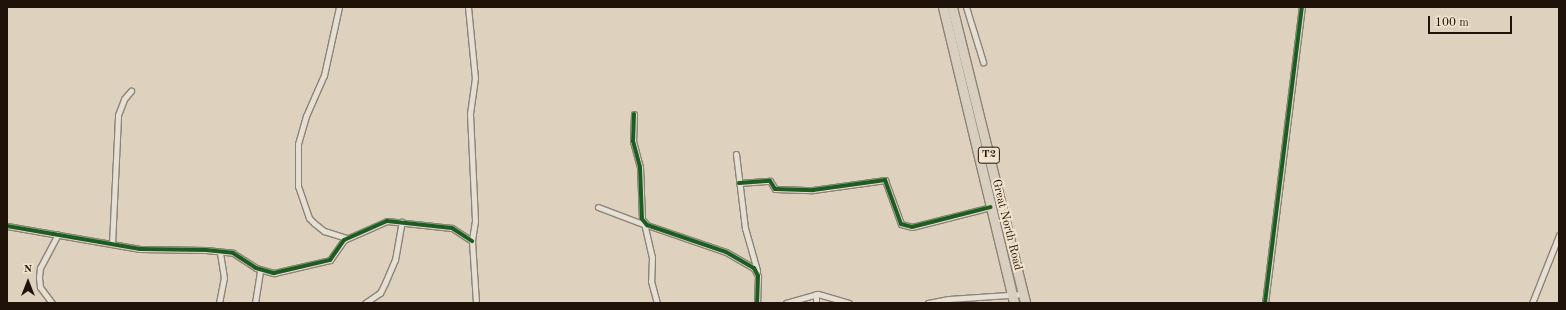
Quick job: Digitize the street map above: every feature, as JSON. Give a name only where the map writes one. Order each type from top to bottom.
[{"type":"highway","name":"Great North Road","points":[[942,7],[1013,299]]},
{"type":"highway","name":"Great North Road","points":[[952,7],[1024,299]]},
{"type":"street","points":[[339,7],[324,75],[306,116],[298,144],[298,186],[309,218],[324,231],[347,238]]},
{"type":"street","points":[[468,7],[475,78],[470,114],[475,221],[472,240],[476,303]]},
{"type":"street","points":[[966,7],[983,62]]},
{"type":"street","points":[[1265,303],[1302,7]]},
{"type":"street","points":[[112,244],[118,115],[124,99],[131,91]]},
{"type":"street","points":[[634,114],[633,142],[640,167],[640,209],[652,257],[651,281],[657,303]]},
{"type":"street","points":[[736,154],[745,228],[757,270],[757,303]]},
{"type":"street","points":[[739,183],[770,181],[775,189],[813,190],[883,180],[889,184],[901,224],[912,228],[990,207]]},
{"type":"street","points":[[598,207],[726,252],[757,270]]},
{"type":"street","points":[[7,226],[140,249],[220,252],[233,254],[260,270],[281,272],[330,260],[347,238],[386,221],[452,228],[472,240]]},
{"type":"street","points":[[365,303],[380,293],[385,283],[395,260],[402,222]]},
{"type":"street","points":[[52,303],[40,287],[39,277],[40,268],[58,234]]},
{"type":"street","points":[[1532,303],[1559,235]]},
{"type":"street","points":[[219,303],[224,278],[220,252]]},
{"type":"street","points":[[255,303],[260,270]]},
{"type":"street","points":[[786,303],[816,294],[850,303]]},
{"type":"street","points":[[816,294],[816,303]]},
{"type":"street","points":[[928,303],[949,299],[1024,299]]},
{"type":"cycle path","points":[[1265,303],[1302,7]]},
{"type":"cycle path","points":[[634,114],[633,141],[640,167],[642,219],[647,225],[726,252],[754,268],[758,276],[757,303]]},
{"type":"cycle path","points":[[739,183],[770,181],[775,189],[813,190],[885,180],[901,224],[912,227],[991,207]]},
{"type":"cycle path","points":[[7,226],[140,249],[206,250],[233,253],[256,268],[274,273],[330,260],[344,240],[387,221],[452,228],[472,241]]}]
